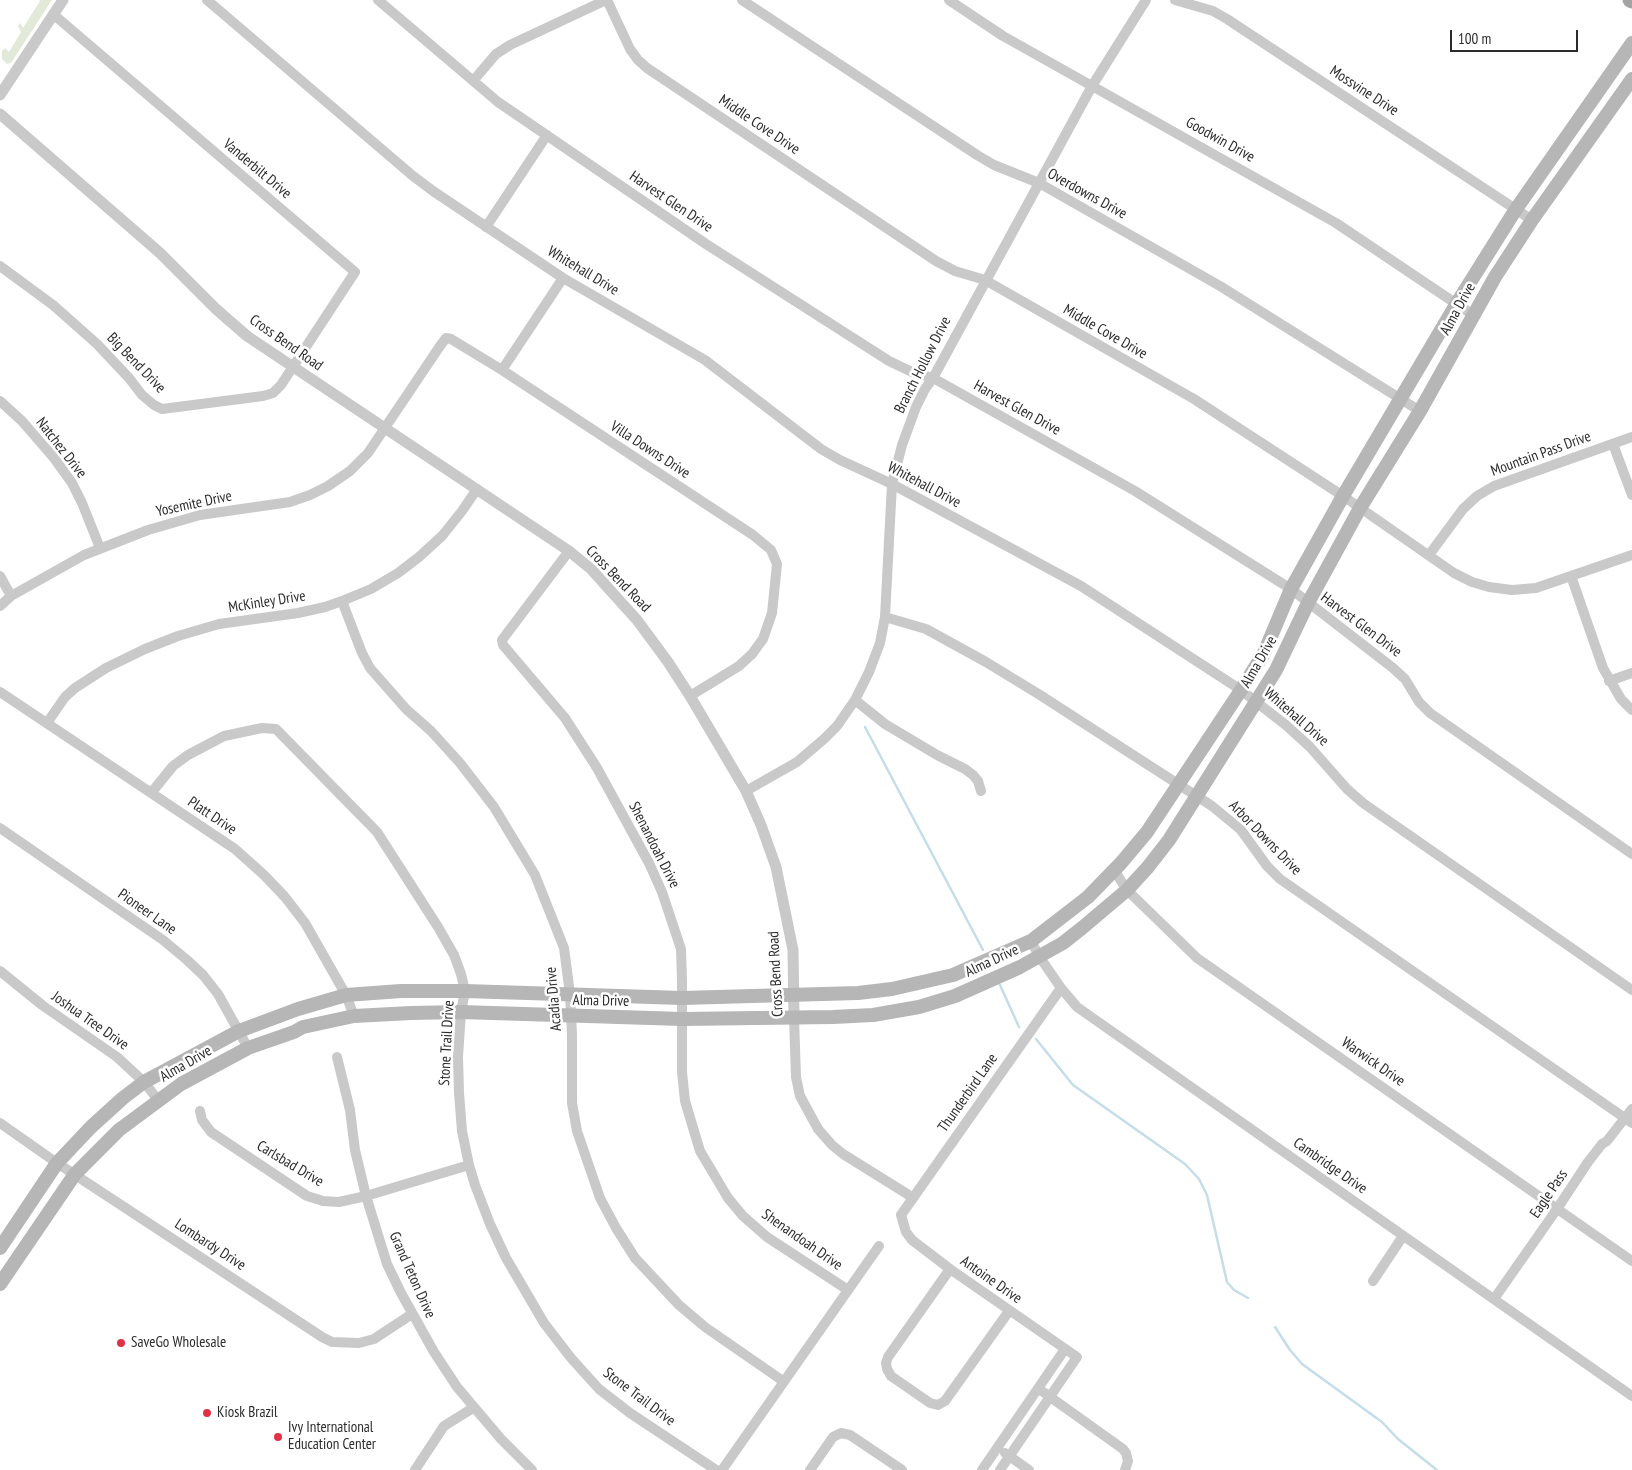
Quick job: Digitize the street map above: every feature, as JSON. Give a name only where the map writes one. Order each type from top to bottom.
[{"type":"main road","name":"Alma Drive","points":[[0,1248],[57,1163],[107,1111],[144,1082],[239,1031],[298,1009],[346,995],[401,991],[465,991],[682,998],[858,993],[920,983],[953,975],[1031,941],[1088,897],[1147,832],[1264,653],[1291,589],[1343,496],[1457,303],[1516,209],[1632,43]]},
{"type":"main road","name":"Alma Drive","points":[[0,1284],[75,1174],[118,1130],[182,1084],[248,1048],[303,1027],[354,1016],[461,1012],[682,1019],[873,1015],[919,1007],[971,989],[1020,967],[1069,938],[1126,890],[1164,847],[1276,670],[1308,603],[1360,508],[1420,411],[1473,315],[1532,220],[1632,79]]},
{"type":"main road","points":[[1592,100],[1609,112]]},
{"type":"street","points":[[0,95],[63,0]]},
{"type":"street","name":"Whitehall Drive","points":[[207,0],[433,191],[563,278],[705,360],[821,449],[892,484],[1081,586],[1241,690],[1310,747],[1347,789],[1364,803],[1632,990]]},
{"type":"street","name":"Harvest Glen Drive","points":[[378,0],[498,102],[706,244],[889,361],[912,372],[933,378],[1135,491],[1291,589],[1393,668],[1404,679],[1430,713],[1632,854]]},
{"type":"street","points":[[472,81],[496,54],[607,0]]},
{"type":"street","name":"Middle Cove Drive","points":[[607,0],[630,49],[647,68],[936,261],[954,271],[985,280],[1194,399],[1343,496],[1454,573],[1472,582],[1489,587],[1512,590],[1536,588],[1632,555]]},
{"type":"street","name":"Overdowns Drive","points":[[742,0],[977,156],[1039,183],[1220,286],[1420,411]]},
{"type":"street","name":"Goodwin Drive","points":[[949,0],[1003,36],[1336,223],[1473,315]]},
{"type":"street","name":"Branch Hollow Drive","points":[[746,791],[797,762],[817,746],[837,726],[855,700],[870,672],[880,643],[885,617],[892,484],[902,445],[916,407],[1092,86],[1146,0]]},
{"type":"street","name":"Mossvine Drive","points":[[1175,0],[1213,11],[1226,19],[1532,220]]},
{"type":"street","name":"Vanderbilt Drive","points":[[53,14],[355,272],[293,367]]},
{"type":"street","name":"Cross Bend Road","points":[[0,114],[160,253],[216,309],[247,336],[569,551],[591,569],[637,620],[690,696],[746,791],[776,867],[793,950],[796,1077],[800,1096],[818,1129],[832,1145],[843,1154],[912,1197]]},
{"type":"street","points":[[486,227],[547,135]]},
{"type":"street","name":"Big Bend Drive","points":[[0,266],[53,305],[97,344],[142,395],[162,409],[263,396],[273,392],[281,385],[293,367]]},
{"type":"street","points":[[502,370],[563,278]]},
{"type":"street","name":"Villa Downs Drive","points":[[385,428],[446,338],[451,339],[502,370],[752,535],[771,550],[776,564],[772,613],[763,639],[752,654],[739,666],[690,696]]},
{"type":"street","name":"Natchez Drive","points":[[0,401],[22,422],[72,483],[100,548]]},
{"type":"street","name":"Yosemite Drive","points":[[0,606],[11,596],[43,577],[100,548],[148,530],[200,515],[290,502],[310,495],[328,486],[350,471],[368,453],[385,428]]},
{"type":"street","name":"Mountain Pass Drive","points":[[1430,555],[1464,509],[1477,496],[1494,486],[1632,437]]},
{"type":"street","points":[[1614,444],[1632,495]]},
{"type":"street","name":"McKinley Drive","points":[[47,723],[65,697],[75,688],[106,668],[145,649],[178,636],[220,624],[298,613],[342,602],[371,589],[398,573],[442,536],[462,512],[477,489]]},
{"type":"street","name":"Shenandoah Drive","points":[[569,551],[502,640],[503,645],[565,718],[596,768],[649,863],[662,892],[681,949],[682,1072],[685,1101],[700,1151],[728,1198],[743,1216],[767,1237],[848,1290]]},
{"type":"street","points":[[0,576],[11,596]]},
{"type":"street","points":[[1571,576],[1602,668],[1621,699],[1632,710]]},
{"type":"street","name":"Acadia Drive","points":[[342,602],[362,653],[370,668],[406,709],[431,731],[460,763],[494,807],[535,875],[564,948],[570,994],[572,1103],[577,1131],[600,1198],[616,1228],[635,1258],[679,1305],[706,1327],[783,1381]]},
{"type":"street","name":"Arbor Downs Drive","points":[[885,617],[926,629],[986,662],[1212,806],[1241,830],[1280,879],[1629,1121]]},
{"type":"street","points":[[1609,681],[1632,672]]},
{"type":"street","name":"Platt Drive","points":[[0,692],[235,849],[270,881],[305,923],[346,995],[354,1016]]},
{"type":"street","points":[[855,700],[885,724],[937,755],[965,769],[978,781],[981,791]]},
{"type":"street","name":"Stone Trail Drive","points":[[152,792],[173,766],[188,755],[224,736],[262,728],[276,730],[377,832],[450,948],[461,974],[465,991],[461,1012],[458,1058],[462,1131],[469,1165],[490,1224],[506,1258],[544,1323],[571,1358],[599,1389],[630,1413],[716,1470]]},
{"type":"street","name":"Pioneer Lane","points":[[0,828],[163,940],[187,960],[203,975],[218,994],[248,1048]]},
{"type":"street","name":"Warwick Drive","points":[[1114,870],[1126,890],[1197,958],[1632,1261]]},
{"type":"street","name":"Cambridge Drive","points":[[1031,941],[1039,956],[1077,1007],[1632,1396]]},
{"type":"street","name":"Joshua Tree Drive","points":[[0,971],[42,1005],[116,1058],[144,1082],[158,1100]]},
{"type":"street","name":"Thunderbird Lane","points":[[901,1215],[1062,988]]},
{"type":"street","name":"Grand Teton Drive","points":[[337,1057],[350,1110],[366,1196],[387,1264],[412,1314],[434,1352],[473,1408],[532,1470]]},
{"type":"street","name":"Eagle Pass","points":[[1494,1299],[1558,1209],[1588,1162],[1629,1121],[1632,1109]]},
{"type":"street","name":"Carlsbad Drive","points":[[200,1111],[202,1120],[211,1132],[308,1196],[323,1201],[339,1202],[366,1196],[469,1165]]},
{"type":"street","name":"Lombardy Drive","points":[[0,1124],[332,1342],[359,1343],[374,1339],[412,1314]]},
{"type":"street","name":"Antoine Drive","points":[[901,1215],[906,1232],[912,1240],[950,1269],[1078,1357],[1064,1378]]},
{"type":"street","points":[[1373,1281],[1404,1236]]},
{"type":"street","points":[[722,1470],[879,1246]]},
{"type":"street","points":[[950,1269],[888,1357],[886,1363],[891,1376],[930,1403],[938,1405],[945,1402],[1010,1311]]},
{"type":"street","points":[[982,1470],[1065,1349]]},
{"type":"street","points":[[1000,1470],[1064,1378],[1052,1369]]},
{"type":"street","points":[[1039,1389],[1123,1450],[1126,1453],[1126,1465]]},
{"type":"street","points":[[415,1470],[444,1426],[473,1408]]},
{"type":"street","points":[[1016,1421],[1028,1430]]},
{"type":"street","points":[[812,1468],[833,1437],[841,1433],[850,1435],[902,1470]]},
{"type":"street","points":[[998,1448],[1028,1470]]},
{"type":"green space","points":[[39,0],[52,0],[11,63],[7,64],[2,59],[2,51],[5,48],[9,52],[21,32],[18,26],[20,23],[23,28]]},
{"type":"waterway","points":[[865,727],[983,950]]},
{"type":"waterway","points":[[1000,985],[1019,1027]]},
{"type":"waterway","points":[[1036,1039],[1073,1085],[1185,1164],[1199,1179],[1207,1195],[1227,1282],[1234,1290],[1248,1298]]},
{"type":"waterway","points":[[1275,1327],[1302,1364],[1382,1422],[1398,1439],[1437,1470]]},
{"type":"place","name":"SaveGo Wholesale","points":[[121,1343]]},
{"type":"place","name":"Kiosk Brazil","points":[[207,1413]]},
{"type":"place","name":"Ivy International Education Center","points":[[278,1437]]}]
